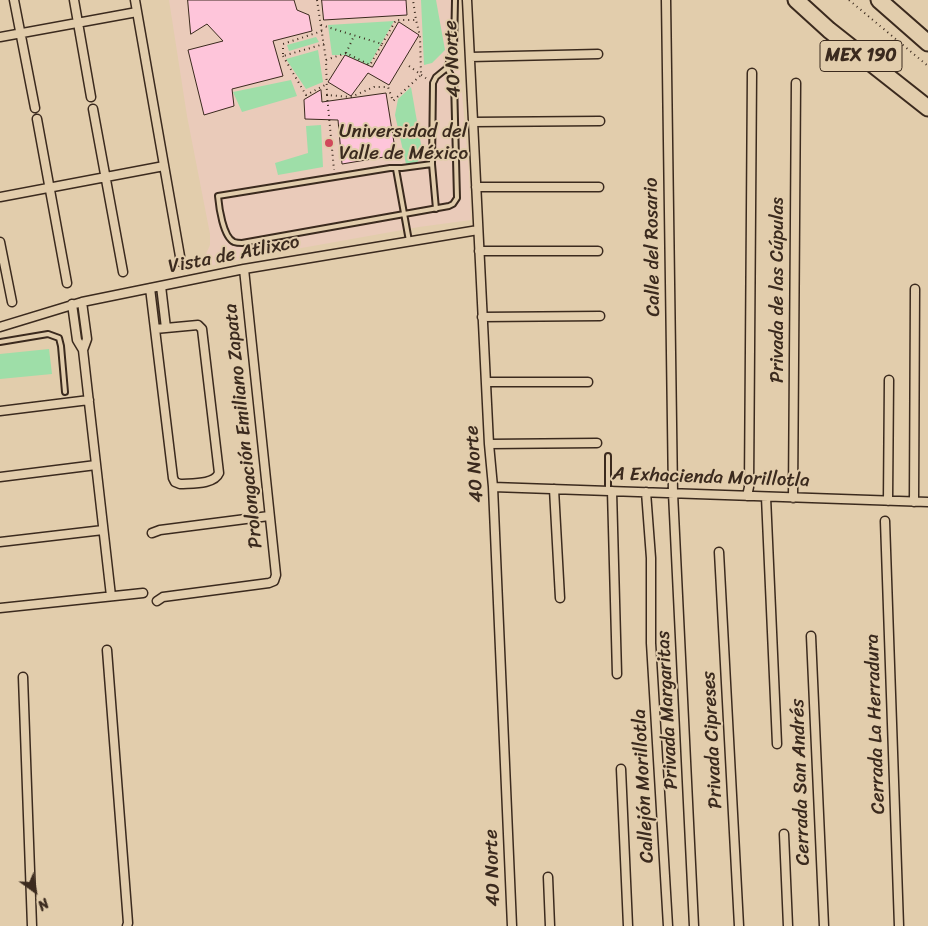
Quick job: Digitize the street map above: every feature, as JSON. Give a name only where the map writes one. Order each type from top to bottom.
[{"type":"highway","name":"MEX 190","points":[[796,0],[836,36],[928,108]]},
{"type":"highway","name":"MEX 190","points":[[879,0],[928,43]]},
{"type":"street","points":[[14,0],[35,108]]},
{"type":"street","points":[[74,0],[91,97]]},
{"type":"street","points":[[135,0],[181,262]]},
{"type":"street","name":"40 Norte","points":[[467,0],[482,317],[493,487],[512,926]]},
{"type":"street","name":"Calle del Rosario","points":[[666,0],[673,493]]},
{"type":"street","points":[[0,38],[137,12]]},
{"type":"street","points":[[470,58],[598,54]]},
{"type":"street","points":[[747,496],[749,477],[752,73]]},
{"type":"street","name":"Privada de las Cúpulas","points":[[793,498],[796,83]]},
{"type":"street","points":[[93,109],[123,272]]},
{"type":"street","points":[[37,119],[67,283]]},
{"type":"street","points":[[473,122],[600,121]]},
{"type":"street","points":[[0,197],[164,166]]},
{"type":"street","points":[[476,187],[598,187]]},
{"type":"street","name":"Vista de Atlixco","points":[[0,327],[72,304],[150,288],[244,269],[478,230]]},
{"type":"street","points":[[0,242],[12,302]]},
{"type":"street","points":[[479,250],[598,251]]},
{"type":"street","name":"Prolongación Emiliano Zapata","points":[[158,601],[163,597],[269,583],[274,580],[276,575],[244,269]]},
{"type":"street","points":[[161,286],[166,328]]},
{"type":"street","points":[[150,288],[173,478],[175,482],[180,484],[213,480],[217,478],[219,473],[202,329],[198,325],[155,329]]},
{"type":"street","points":[[914,502],[915,289]]},
{"type":"street","points":[[82,302],[86,339],[83,350],[111,596]]},
{"type":"street","points":[[72,304],[77,340],[83,350]]},
{"type":"street","points":[[482,317],[600,316]]},
{"type":"street","points":[[888,501],[889,380]]},
{"type":"street","points":[[486,382],[588,382]]},
{"type":"street","points":[[0,411],[89,400]]},
{"type":"street","points":[[489,444],[597,443]]},
{"type":"street","points":[[0,477],[96,465]]},
{"type":"street","name":"A Exhacienda Morillotla","points":[[493,487],[928,502]]},
{"type":"street","points":[[554,489],[560,598]]},
{"type":"street","points":[[610,491],[617,674]]},
{"type":"street","name":"Callejón Morillotla","points":[[646,492],[651,558],[651,643],[668,926]]},
{"type":"street","name":"Privada Margaritas","points":[[673,493],[694,926]]},
{"type":"street","points":[[766,497],[777,744]]},
{"type":"street","points":[[152,533],[160,530],[269,516]]},
{"type":"street","name":"Cerrada La Herradura","points":[[885,521],[899,926]]},
{"type":"street","points":[[0,542],[103,530]]},
{"type":"street","name":"Privada Cipreses","points":[[719,552],[739,926]]},
{"type":"street","points":[[0,608],[142,593]]},
{"type":"street","name":"Cerrada San Andrés","points":[[811,636],[824,926]]},
{"type":"street","points":[[107,650],[127,926]]},
{"type":"street","points":[[23,677],[32,926]]},
{"type":"street","points":[[621,769],[628,926]]},
{"type":"street","points":[[784,834],[788,926]]},
{"type":"street","points":[[548,877],[550,926]]},
{"type":"lane","points":[[436,209],[432,164],[433,83],[436,77],[447,68],[454,48],[455,0]]},
{"type":"lane","points":[[432,164],[218,196],[221,219],[229,237],[234,242],[242,243],[404,215],[453,204],[457,198],[454,82],[447,68]]},
{"type":"lane","points":[[396,169],[409,241]]},
{"type":"lane","points":[[0,342],[48,334],[59,338],[65,392]]},
{"type":"lane","points":[[608,456],[610,491]]},
{"type":"path","points":[[317,0],[326,60],[327,95],[335,177]]},
{"type":"path","points":[[413,0],[420,36],[422,75]]},
{"type":"path","points":[[849,0],[928,66]]},
{"type":"path","points":[[346,53],[370,65],[396,20],[416,20]]},
{"type":"path","points":[[320,25],[382,44]]},
{"type":"path","points":[[322,31],[283,44],[283,56],[306,95],[327,84]]},
{"type":"path","points":[[326,60],[346,53],[354,36]]},
{"type":"path","points":[[283,56],[324,44]]},
{"type":"path","points":[[409,66],[433,83]]},
{"type":"path","points":[[327,95],[351,97],[374,87],[388,87],[393,101],[422,75]]},
{"type":"shaded area","name":"Universidad del Valle de México","points":[[169,0],[457,0],[460,72],[469,170],[471,220],[419,227],[194,269],[206,254],[210,245],[210,234],[187,116]]},
{"type":"green space","points":[[421,0],[436,0],[445,50],[432,63],[424,65]]},
{"type":"green space","points":[[394,21],[369,65],[345,55],[332,55],[328,25]]},
{"type":"green space","points":[[316,37],[319,42],[289,51],[287,45]]},
{"type":"green space","points":[[318,50],[323,82],[306,89],[286,59]]},
{"type":"green space","points":[[291,80],[297,96],[242,112],[233,92]]},
{"type":"green space","points":[[411,87],[423,156],[417,162],[406,164],[395,115],[398,99]]},
{"type":"green space","points":[[321,125],[323,167],[278,175],[275,163],[308,153],[306,126]]},
{"type":"green space","points":[[49,349],[52,374],[0,379],[0,354]]},
{"type":"building","points":[[188,0],[294,0],[297,10],[309,15],[312,31],[273,41],[283,76],[232,89],[234,106],[204,115],[188,50],[223,41],[207,24],[191,34]]},
{"type":"building","points":[[322,0],[406,0],[407,15],[324,20]]},
{"type":"building","points":[[399,22],[419,35],[389,85],[368,73],[351,96],[328,82],[345,55],[372,67]]},
{"type":"building","points":[[321,90],[322,102],[386,93],[396,155],[342,164],[338,120],[305,119],[304,100]]},
{"type":"place","name":"Universidad del Valle de México","points":[[329,143]]}]
